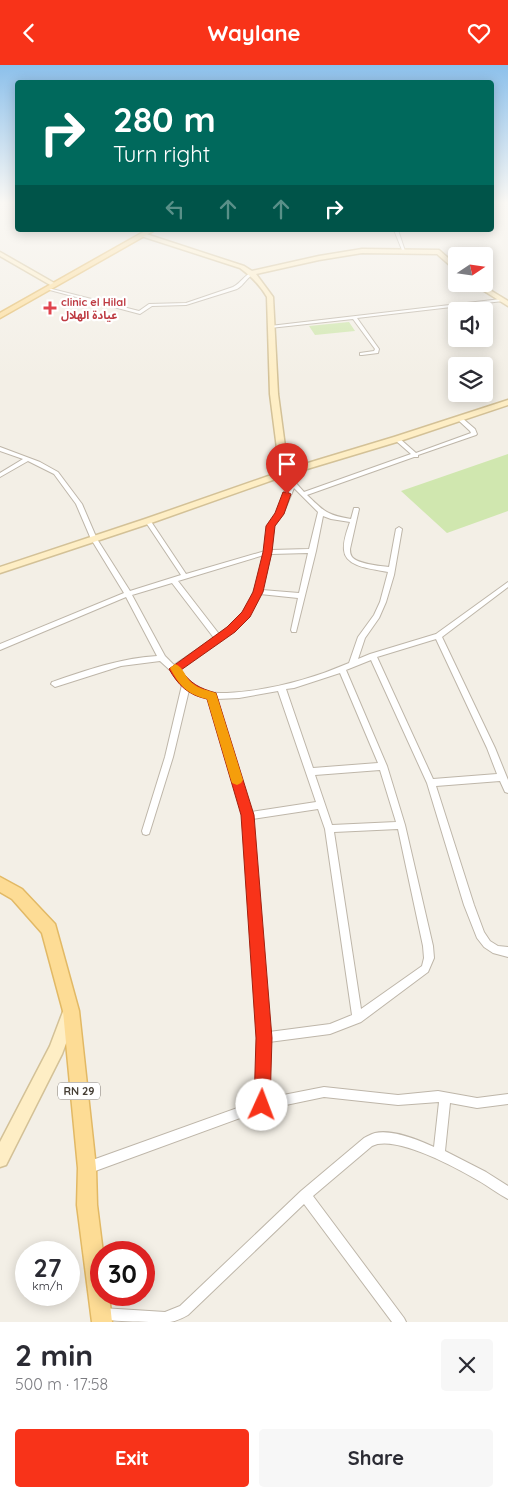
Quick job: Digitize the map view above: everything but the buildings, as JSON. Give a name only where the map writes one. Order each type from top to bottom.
[{"type":"main road","points":[[0,315],[98,261]]},
{"type":"main road","name":"RN 29","points":[[0,884],[17,893],[49,929],[71,1011],[87,1168],[87,1205],[101,1318]]},
{"type":"street","points":[[10,261],[51,287],[140,313],[151,305],[189,303],[239,286],[246,276],[253,273],[309,261]]},
{"type":"street","points":[[222,261],[253,273],[265,287],[270,297],[274,394],[284,473],[292,485],[304,494],[321,512],[333,518],[354,521]]},
{"type":"street","points":[[490,293],[508,304]]},
{"type":"street","points":[[270,327],[501,300]]},
{"type":"street","points":[[354,317],[377,349],[376,352],[362,354]]},
{"type":"street","points":[[0,569],[148,521],[284,473],[397,439],[508,402]]},
{"type":"street","points":[[304,494],[474,434],[473,430],[459,418]]},
{"type":"street","points":[[397,439],[416,456]]},
{"type":"street","points":[[0,449],[28,459],[56,473],[78,504],[94,539],[128,594],[162,658],[174,669],[186,685],[199,693],[212,696],[239,695],[281,687],[342,669],[374,655],[438,636],[508,585]]},
{"type":"street","points":[[0,475],[28,459]]},
{"type":"street","points":[[174,669],[219,639],[246,614],[258,592],[268,552],[270,526],[280,514],[292,485]]},
{"type":"street","points":[[356,509],[346,550],[347,557],[352,562],[392,570]]},
{"type":"street","points":[[294,630],[321,512]]},
{"type":"street","points":[[148,521],[185,577]]},
{"type":"street","points":[[353,663],[362,637],[377,616],[392,570],[399,529]]},
{"type":"street","points":[[0,647],[128,594],[268,552],[313,551]]},
{"type":"street","points":[[174,580],[219,639]]},
{"type":"street","points":[[258,592],[302,596]]},
{"type":"street","points":[[438,636],[491,748],[508,790]]},
{"type":"street","points":[[374,655],[431,783],[480,935],[487,944],[496,950],[508,952]]},
{"type":"street","points":[[55,684],[103,667],[136,659],[162,658]]},
{"type":"street","points":[[264,1038],[330,1029],[357,1018],[425,969],[429,963],[430,953],[401,825],[383,766],[342,669]]},
{"type":"street","points":[[146,831],[169,757],[186,685]]},
{"type":"street","points":[[281,687],[328,829],[357,1018]]},
{"type":"street","points":[[212,696],[248,815],[264,1038],[262,1105]]},
{"type":"street","points":[[309,772],[383,766]]},
{"type":"street","points":[[431,783],[503,777]]},
{"type":"street","points":[[248,815],[320,805]]},
{"type":"street","points":[[328,829],[401,825]]},
{"type":"street","points":[[0,1159],[57,1049],[71,1011]]},
{"type":"street","points":[[87,1168],[262,1105],[324,1091],[398,1100],[438,1096],[477,1103],[508,1099]]},
{"type":"street","points":[[439,1155],[445,1098]]},
{"type":"street","points":[[101,1318],[145,1320],[165,1318],[184,1311],[305,1195],[368,1142],[376,1138],[387,1137],[439,1155],[490,1179],[508,1193]]},
{"type":"street","points":[[305,1195],[400,1322]]},
{"type":"green space","points":[[349,322],[355,331],[315,335],[309,326]]},
{"type":"green space","points":[[508,454],[508,511],[447,533],[401,491]]},
{"type":"slow traffic","points":[[175,668],[186,685],[199,693],[212,696],[237,780]]},
{"type":"place","name":"clinic el Hilal عيادة الهلال","points":[[50,308]]},
{"type":"route","points":[[262,1105],[264,1038],[248,815],[212,696],[199,693],[186,685],[174,669],[231,630],[246,614],[258,592],[268,552],[270,526],[280,514],[287,494]]}]
